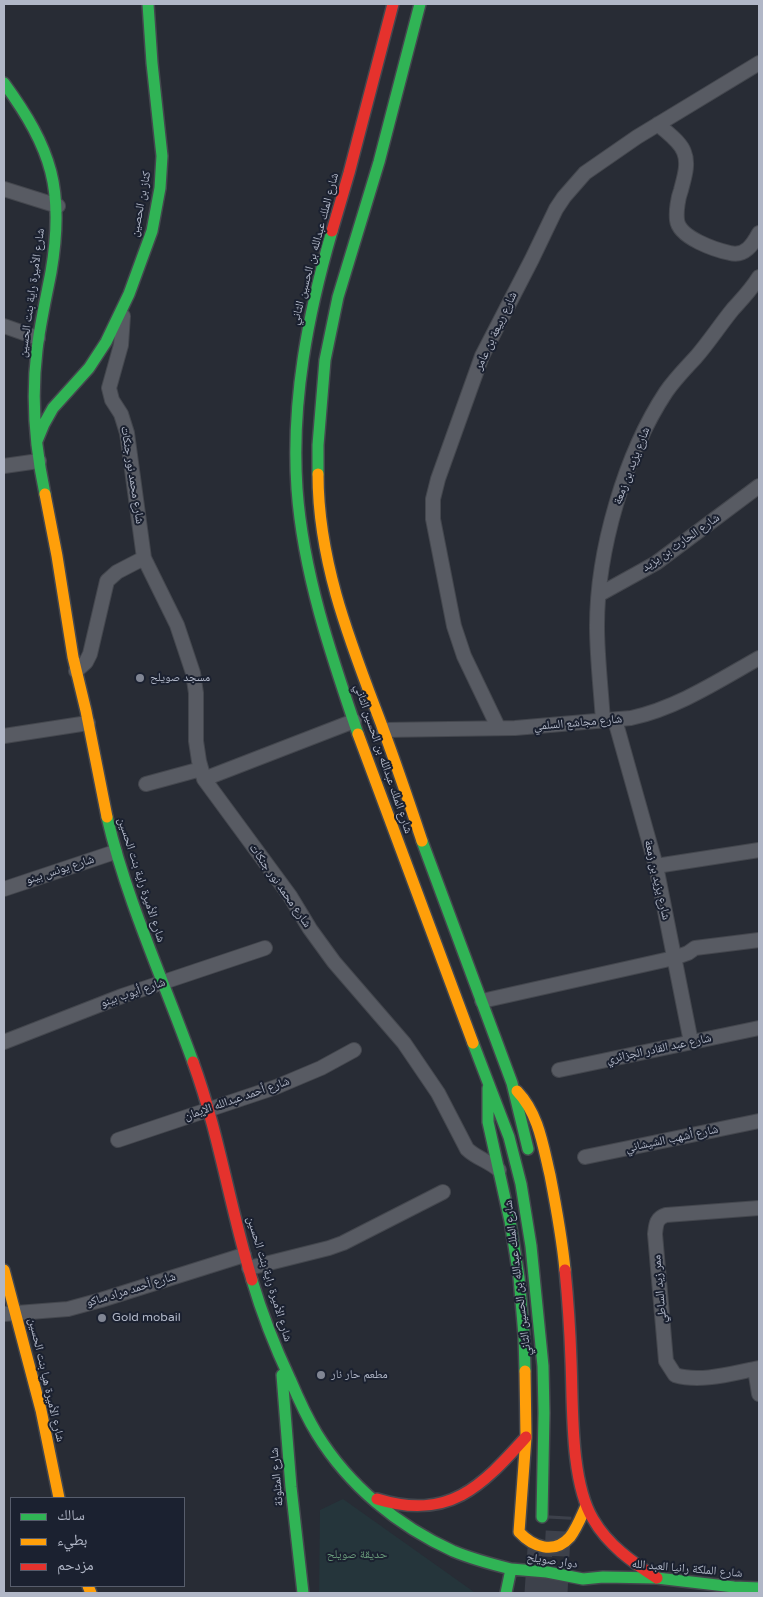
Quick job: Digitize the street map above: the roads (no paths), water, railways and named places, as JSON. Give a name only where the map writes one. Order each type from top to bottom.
[{"type":"main road","name":"كناز بن الحصين","points":[[36,442],[49,413],[69,388],[89,369],[97,357],[123,308],[148,244],[161,179],[161,128],[151,57],[148,4]]},
{"type":"main road","name":"شارع الملك عبدالله بن الحسين الثاني","points":[[393,4],[312,310],[301,380],[296,444],[299,508],[309,567],[324,629],[354,720],[398,845],[509,1138],[516,1163],[531,1246],[543,1366],[542,1517]]},
{"type":"main road","name":"شارع الملك عبدالله بن الحسين الثاني","points":[[420,4],[379,162],[338,297],[325,360],[318,437],[323,542],[347,635],[513,1088],[530,1162]]},
{"type":"main road","name":"شارع الأميرة راية بنت الحسين","points":[[4,83],[28,120],[46,154],[52,172],[58,206],[54,255],[38,338],[43,389],[36,442],[76,670],[102,794],[115,852],[152,958],[183,1030],[209,1109],[247,1261],[266,1325],[316,1434],[349,1476],[370,1498],[430,1541],[473,1560],[511,1570]]},
{"type":"main road","points":[[43,389],[69,388]]},
{"type":"main road","points":[[488,1082],[488,1122],[510,1221],[522,1305],[526,1437],[519,1532],[525,1539],[541,1548],[559,1545],[573,1533],[586,1506]]},
{"type":"main road","points":[[513,1088],[523,1096],[531,1110],[540,1134],[551,1184],[566,1275],[572,1366],[572,1415],[578,1475],[586,1506],[594,1521],[616,1548],[656,1578]]},
{"type":"main road","name":"شارع الأميرة هيا بنت الحسين","points":[[4,1270],[10,1286],[10,1313],[41,1410],[59,1497]]},
{"type":"main road","name":"شارع المثلوثة","points":[[280,1359],[291,1487],[303,1593]]},
{"type":"main road","points":[[370,1498],[406,1506],[428,1505],[452,1500],[469,1492],[492,1475],[526,1437]]},
{"type":"main road","name":"دوار صويلح","points":[[506,1593],[511,1570],[547,1572],[583,1579]]},
{"type":"main road","points":[[595,1590],[603,1577]]},
{"type":"main road","name":"شارع الملكة رانيا العبد الله","points":[[583,1579],[603,1577],[656,1578],[759,1588]]},
{"type":"street","name":"شارع ربيعة بن عامر","points":[[498,727],[464,656],[454,626],[433,520],[435,489],[482,356],[556,209],[585,173],[637,137],[759,63]]},
{"type":"street","points":[[658,124],[675,139],[684,151],[687,161],[678,204],[677,220],[680,228],[687,235],[702,243],[719,251],[734,254],[745,252],[759,233]]},
{"type":"street","points":[[4,189],[58,206]]},
{"type":"street","name":"شارع يزيد بن زمعة","points":[[691,1042],[656,866],[609,720],[597,625],[602,568],[616,505],[648,424],[667,391],[710,342],[759,277]]},
{"type":"street","name":"شارع محمد نور جنكات","points":[[123,308],[121,345],[110,383],[109,394],[121,414],[127,433],[144,558],[170,609],[189,657],[193,673],[196,694],[196,741],[202,774],[290,896],[310,929],[334,962],[404,1043],[438,1093],[467,1149],[474,1155],[490,1162],[499,1170]]},
{"type":"street","points":[[4,326],[38,338]]},
{"type":"street","points":[[4,466],[39,461]]},
{"type":"street","name":"شارع الحارث بن يزيد","points":[[600,594],[656,563],[759,486]]},
{"type":"street","points":[[76,670],[86,662],[90,654],[107,581],[111,576],[144,558]]},
{"type":"street","name":"شارع مجاشع السلمي","points":[[383,730],[515,728],[647,715],[669,707],[759,658]]},
{"type":"street","points":[[146,784],[202,774],[354,720]]},
{"type":"street","points":[[4,736],[88,723]]},
{"type":"street","points":[[656,866],[759,850]]},
{"type":"street","name":"شارع يونس بينو","points":[[4,888],[115,852]]},
{"type":"street","points":[[482,1001],[674,958],[688,953],[695,948],[759,940]]},
{"type":"street","name":"شارع أيوب بينو","points":[[4,1042],[122,996],[265,948]]},
{"type":"street","name":"شارع عبد القادر الجزائري","points":[[559,1070],[759,1028]]},
{"type":"street","name":"شارع أحمد عبدالله الإيمان","points":[[118,1140],[276,1087],[321,1068],[354,1050]]},
{"type":"street","name":"شارع أشهب الشيشاني","points":[[585,1157],[759,1121]]},
{"type":"street","name":"شارع أحمد مراد ساكو","points":[[10,1313],[68,1309],[247,1261],[329,1248],[343,1243],[443,1192]]},
{"type":"street","name":"ممر زيد الساطي","points":[[757,1368],[725,1375],[693,1378],[674,1375],[666,1361],[655,1234],[657,1221],[660,1217],[666,1215],[759,1208]]},
{"type":"street","points":[[757,1368],[759,1394]]},
{"type":"tunnel","points":[[555,1593],[559,1516]]},
{"type":"tunnel","points":[[537,1593],[540,1549]]},
{"type":"place","name":"مسجد صويلح","points":[[140,678]]},
{"type":"place","name":"Gold mobail","points":[[102,1318]]},
{"type":"place","name":"مطعم حار نار","points":[[321,1375]]},
{"type":"park label","name":"حديقة صويلح","points":[[357,1555]]}]
